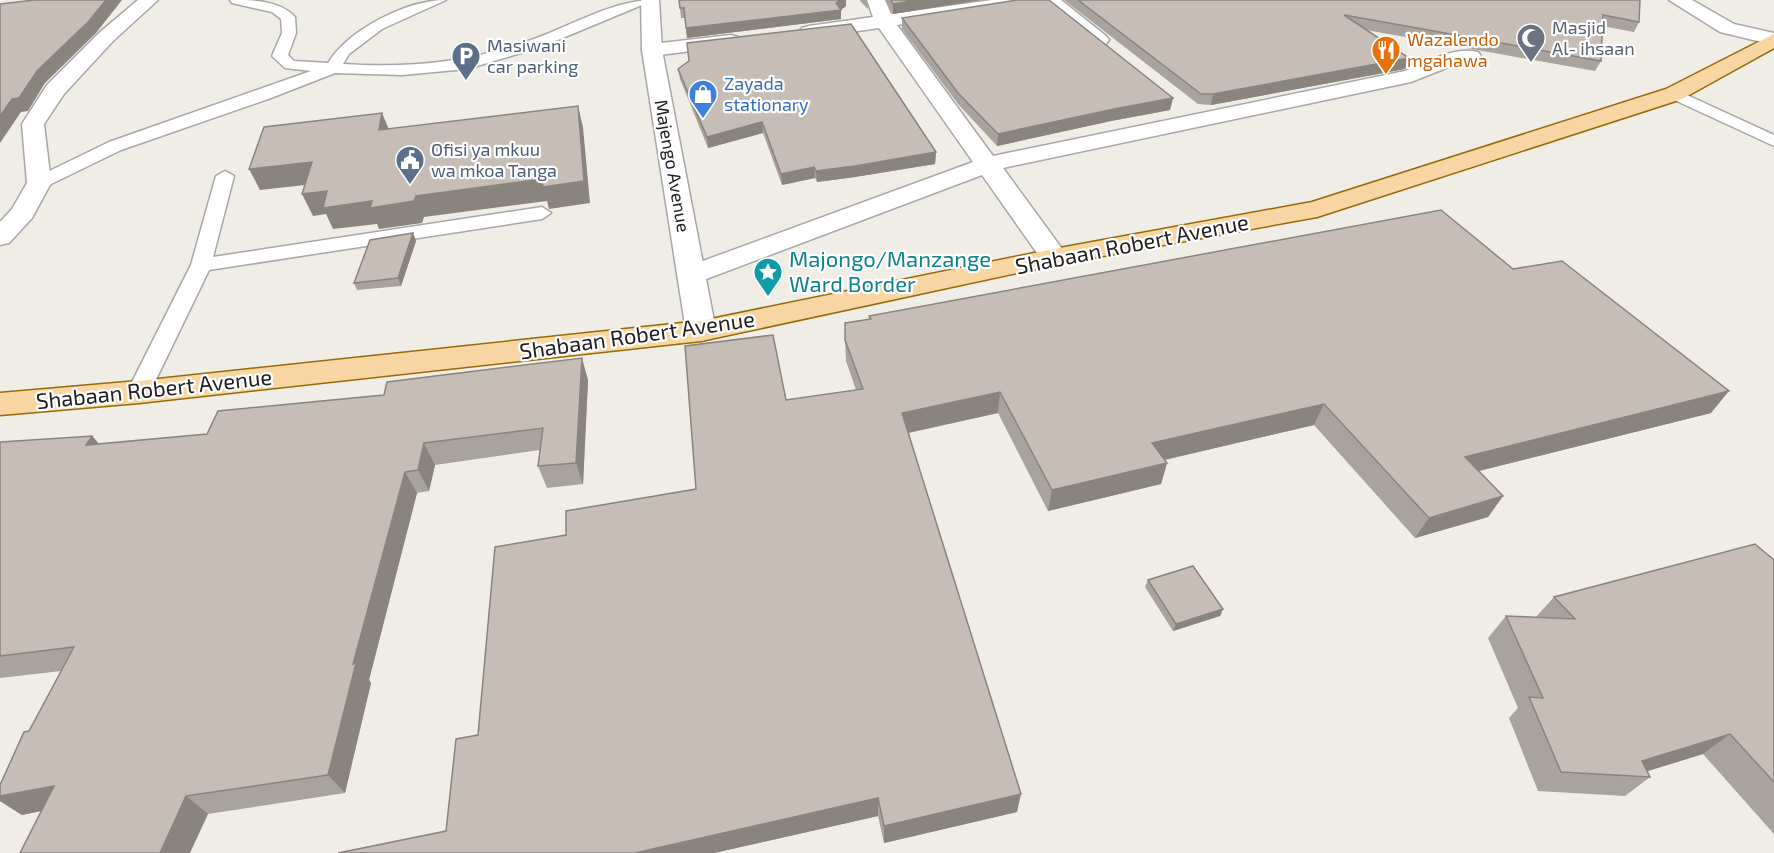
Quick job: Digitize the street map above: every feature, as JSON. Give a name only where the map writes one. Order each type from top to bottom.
[{"type":"main road","name":"Shabaan Robert Avenue","points":[[0,404],[139,392],[700,331],[1054,257],[1317,209],[1674,94],[1774,40]]},
{"type":"street","points":[[0,237],[23,213],[39,183],[33,124],[55,90],[106,37],[149,0]]},
{"type":"street","name":"Majengo Avenue","points":[[649,0],[652,50],[700,331]]},
{"type":"street","points":[[876,0],[885,23],[1054,257]]},
{"type":"street","points":[[792,34],[885,23],[1032,0]]},
{"type":"street","points":[[1049,0],[1111,50]]},
{"type":"street","points":[[1678,0],[1727,28],[1774,40]]},
{"type":"street","points":[[652,50],[746,39]]},
{"type":"street","points":[[691,275],[989,164],[1191,113],[1411,76],[1449,60],[1472,56]]},
{"type":"lane","points":[[237,0],[277,9],[288,17],[289,33],[280,56],[290,65],[383,69],[465,64],[501,56],[649,0]]},
{"type":"lane","points":[[39,183],[115,146],[265,95],[333,68],[343,51],[377,26],[439,0]]},
{"type":"lane","points":[[1674,94],[1774,141]]},
{"type":"lane","points":[[139,392],[201,265],[225,176]]},
{"type":"lane","points":[[201,265],[542,213]]},
{"type":"building","points":[[34,0],[106,0],[89,21],[37,71],[19,98],[12,99],[0,116],[0,4]]},
{"type":"building","points":[[679,0],[841,0],[836,3],[841,10],[686,28],[684,8],[680,8]]},
{"type":"building","points":[[891,0],[917,0],[893,4]]},
{"type":"building","points":[[1017,0],[1049,0],[1173,98],[998,134],[958,93],[902,18]]},
{"type":"building","points":[[1078,0],[1640,0],[1639,22],[1603,15],[1601,61],[1344,15],[1409,58],[1213,94],[1201,94]]},
{"type":"building","points":[[851,24],[936,152],[855,166],[816,171],[814,167],[781,174],[762,122],[707,137],[678,69],[689,61],[687,43]]},
{"type":"building","points":[[578,106],[584,181],[543,187],[542,179],[416,196],[414,201],[370,208],[372,201],[323,208],[327,191],[302,194],[312,162],[249,169],[264,127],[382,113],[379,130]]},
{"type":"building","points":[[1441,210],[1513,269],[1562,261],[1729,391],[1465,457],[1503,496],[1429,518],[1324,404],[1152,443],[1167,463],[1052,490],[1000,392],[902,413],[1021,794],[884,826],[878,798],[635,853],[338,853],[446,831],[456,739],[478,735],[495,547],[566,535],[566,511],[696,489],[685,346],[773,335],[786,400],[863,389],[845,340],[845,323],[871,319],[869,316]]},
{"type":"building","points":[[413,233],[398,278],[354,283],[370,240]]},
{"type":"building","points":[[582,358],[576,463],[538,466],[543,428],[424,443],[418,470],[405,472],[353,664],[356,663],[328,775],[186,796],[160,853],[20,853],[54,786],[0,796],[0,785],[24,732],[29,731],[74,647],[0,656],[0,442],[92,436],[86,445],[207,434],[218,411],[384,395],[387,382]]},
{"type":"building","points":[[1755,544],[1774,560],[1774,782],[1730,734],[1642,761],[1650,777],[1561,772],[1529,697],[1543,698],[1506,616],[1575,619],[1554,597]]},
{"type":"building","points":[[1193,566],[1223,609],[1176,624],[1148,580]]},
{"type":"place","name":"Masjid Al- ihsaan","points":[[1531,64]]},
{"type":"place","name":"Wazalendo mgahawa","points":[[1386,76]]},
{"type":"place","name":"Masiwani car parking","points":[[466,82]]},
{"type":"place","name":"Zayada stationary","points":[[703,120]]},
{"type":"place","name":"Ofisi ya mkuu wa mkoa Tanga","points":[[410,186]]},
{"type":"place","name":"Majongo/Manzange Ward Border","points":[[768,298]]}]
